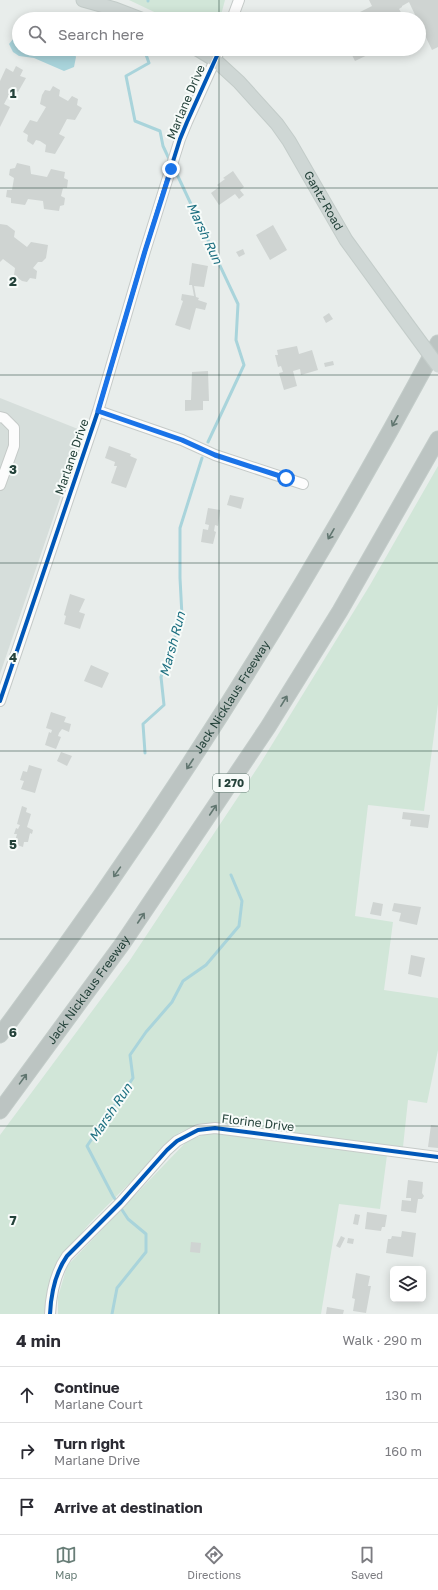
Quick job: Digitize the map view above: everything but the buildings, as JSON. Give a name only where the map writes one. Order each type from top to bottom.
[{"type":"highway","name":"Jack Nicklaus Freeway","points":[[0,1035],[84,919],[155,816],[230,702],[302,585],[360,486],[438,343]]},
{"type":"highway","name":"Jack Nicklaus Freeway","points":[[0,1111],[123,943],[268,728],[340,611],[438,439]]},
{"type":"main road","points":[[83,0],[123,12]]},
{"type":"main road","name":"Gantz Road","points":[[219,56],[290,141],[346,240],[438,366]]},
{"type":"street","points":[[235,12],[239,0]]},
{"type":"street","name":"Marlane Drive","points":[[0,701],[98,411],[145,251],[175,156],[187,122],[216,56]]},
{"type":"street","points":[[98,411],[182,440],[215,455],[303,484]]},
{"type":"street","points":[[0,417],[4,418],[14,428],[14,446],[0,485]]},
{"type":"street","name":"Florine Drive","points":[[50,1314],[51,1299],[61,1265],[68,1256],[167,1150],[187,1135],[198,1130],[206,1128],[438,1157]]},
{"type":"shaded area","points":[[0,398],[83,431],[0,674]]},
{"type":"green space","points":[[129,0],[225,0],[222,12],[154,12]]},
{"type":"green space","points":[[438,466],[438,704],[424,811],[368,805],[355,916],[393,922],[384,990],[438,998],[438,1050],[427,1103],[408,1100],[403,1147],[226,1126],[198,1125],[180,1132],[90,1223],[62,1256],[52,1276],[44,1314],[0,1314],[0,1135],[130,960],[260,764],[370,585]]},
{"type":"green space","points":[[210,1133],[258,1137],[387,1155],[380,1209],[339,1204],[321,1314],[58,1314],[58,1297],[67,1266],[188,1140]]},
{"type":"water","points":[[12,40],[12,50],[9,44]]},
{"type":"water","points":[[19,56],[76,57],[74,67],[64,71],[34,58]]},
{"type":"waterway","name":"Marsh Run","points":[[146,56],[149,63],[126,76],[135,121],[160,131],[163,146],[170,161]]},
{"type":"waterway","name":"Marsh Run","points":[[174,168],[238,304],[236,340],[244,365],[208,442]]},
{"type":"waterway","name":"Marsh Run","points":[[145,753],[143,724],[164,705],[161,677],[182,616],[180,528],[202,458]]},
{"type":"waterway","name":"Marsh Run","points":[[112,1314],[117,1288],[146,1252],[146,1234],[128,1219],[113,1196],[87,1146],[133,1078],[130,1055],[146,1032],[172,1002],[183,981],[206,965],[239,926],[242,901],[231,875]]},
{"type":"cycle path","points":[[0,701],[98,411],[180,139],[217,56]]},
{"type":"cycle path","points":[[50,1314],[54,1284],[59,1269],[67,1256],[121,1202],[167,1150],[177,1141],[198,1130],[215,1128],[438,1157]]},
{"type":"route","points":[[171,169],[145,251],[98,411],[182,440],[215,455],[286,478]]}]
